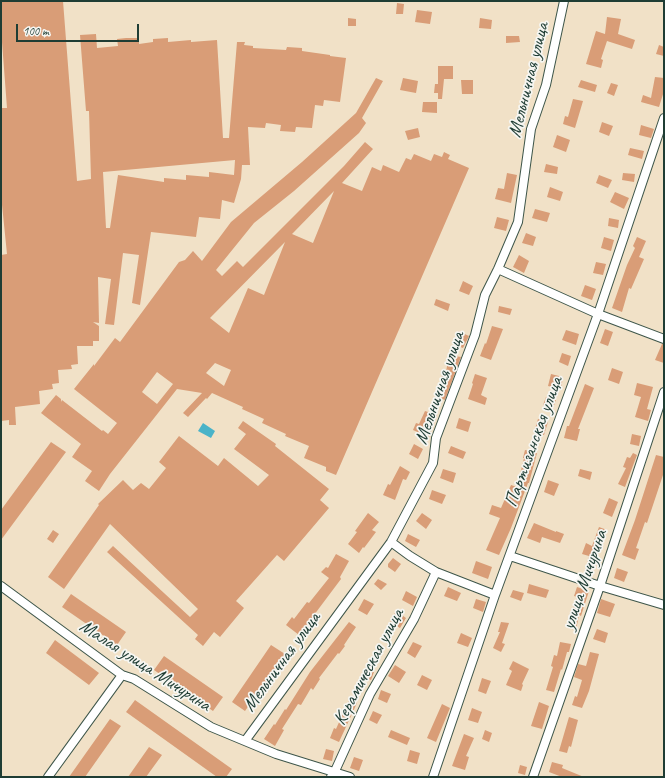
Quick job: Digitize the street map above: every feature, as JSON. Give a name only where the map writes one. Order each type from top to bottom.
[{"type":"street","name":"Мельничная улица","points":[[245,741],[391,542],[432,463],[436,438],[475,335],[485,295],[518,222],[531,129],[546,85],[564,1]]},
{"type":"street","name":"Партизанская улица","points":[[433,777],[495,595],[598,314],[664,118]]},
{"type":"street","points":[[498,269],[598,314],[664,339]]},
{"type":"street","name":"улица Мичурина","points":[[534,777],[600,586],[664,393]]},
{"type":"street","points":[[391,542],[436,572],[495,595]]},
{"type":"street","points":[[510,556],[600,586],[664,605]]},
{"type":"street","name":"Керамическая улица","points":[[333,774],[370,694],[414,619],[436,572]]},
{"type":"street","name":"Малая улица Мичурина","points":[[1,586],[122,675],[134,679],[211,727],[276,754],[333,774],[350,777]]},
{"type":"street","points":[[48,777],[122,675]]},
{"type":"water","points":[[203,423],[215,431],[211,438],[198,431]]},
{"type":"building","points":[[1,1],[63,1],[77,181],[91,179],[89,111],[86,111],[80,35],[96,34],[97,48],[118,46],[117,39],[126,38],[139,38],[139,44],[153,42],[153,39],[168,38],[168,42],[217,40],[223,138],[229,138],[237,42],[245,42],[244,45],[253,46],[253,48],[286,50],[287,47],[302,48],[302,51],[346,58],[340,102],[324,100],[323,106],[315,105],[312,128],[296,127],[295,132],[280,131],[281,125],[266,123],[265,128],[248,127],[250,165],[242,165],[241,179],[234,203],[222,200],[220,219],[199,217],[196,237],[151,232],[140,305],[132,303],[139,255],[123,253],[114,325],[105,324],[111,279],[98,277],[99,323],[93,322],[99,326],[99,341],[93,341],[93,346],[77,346],[78,364],[71,365],[72,369],[58,370],[59,383],[52,384],[53,389],[39,391],[40,404],[15,407],[16,425],[9,425],[9,420],[1,421],[1,255],[7,254],[1,195],[1,108],[7,108],[1,29]],"holes":[[[235,160],[234,175],[209,172],[209,177],[186,175],[186,180],[164,178],[164,182],[118,175],[110,228],[106,228],[103,172]]]},
{"type":"building","points":[[397,3],[404,4],[403,14],[396,14]]},
{"type":"building","points":[[417,10],[432,12],[430,24],[415,22]]},
{"type":"building","points":[[607,17],[621,19],[618,34],[635,40],[632,49],[607,41],[601,59],[603,60],[601,68],[586,64],[596,31],[605,34]]},
{"type":"building","points":[[348,18],[356,19],[356,26],[348,26]]},
{"type":"building","points":[[480,18],[492,20],[491,29],[479,28]]},
{"type":"building","points":[[506,36],[519,36],[520,42],[506,43]]},
{"type":"building","points":[[659,45],[664,47],[664,56],[656,54]]},
{"type":"building","points":[[438,66],[453,66],[453,79],[444,79],[442,99],[438,99],[438,93],[434,93],[435,84],[438,84]]},
{"type":"building","points":[[655,77],[664,78],[664,91],[659,107],[641,102],[643,95],[651,98]]},
{"type":"building","points":[[376,78],[383,81],[362,118],[366,123],[359,133],[294,191],[254,223],[216,270],[222,276],[237,261],[243,267],[344,166],[365,142],[373,149],[342,183],[362,191],[372,167],[381,171],[383,165],[399,172],[406,158],[411,160],[414,154],[431,161],[434,154],[442,157],[444,152],[450,155],[448,159],[469,168],[336,475],[326,471],[326,467],[304,458],[309,446],[285,436],[286,434],[262,423],[264,419],[242,409],[243,407],[212,393],[188,417],[183,413],[202,393],[177,389],[110,474],[99,491],[85,481],[92,471],[72,457],[81,444],[41,413],[56,395],[61,399],[61,402],[62,400],[108,434],[117,423],[74,389],[115,338],[120,342],[179,262],[185,260],[193,251],[202,261],[231,222],[302,162],[356,113]],"holes":[[[334,191],[313,243],[292,234]],[[285,242],[264,295],[248,288],[229,333],[210,318]],[[215,363],[231,370],[224,386],[206,373]],[[157,372],[173,384],[157,404],[142,392]]]},
{"type":"building","points":[[403,78],[418,81],[416,93],[400,90]]},
{"type":"building","points":[[461,80],[473,80],[473,94],[462,94]]},
{"type":"building","points":[[581,80],[597,85],[595,92],[578,87]]},
{"type":"building","points":[[611,83],[618,85],[614,96],[607,93]]},
{"type":"building","points":[[573,99],[583,101],[575,128],[563,124],[565,116],[568,117]]},
{"type":"building","points":[[423,102],[437,102],[437,113],[422,112]]},
{"type":"building","points":[[602,122],[613,126],[609,136],[599,132]]},
{"type":"building","points":[[641,125],[654,129],[651,138],[639,135]]},
{"type":"building","points":[[418,128],[420,137],[408,140],[405,131]]},
{"type":"building","points":[[557,135],[570,140],[566,152],[553,147]]},
{"type":"building","points":[[630,148],[644,151],[642,159],[628,155]]},
{"type":"building","points":[[546,164],[558,167],[557,174],[544,172]]},
{"type":"building","points":[[507,173],[517,175],[511,203],[495,199],[498,188],[504,189]]},
{"type":"building","points":[[623,173],[635,174],[634,182],[622,180]]},
{"type":"building","points":[[599,175],[612,180],[608,188],[596,183]]},
{"type":"building","points":[[550,187],[563,192],[560,201],[547,197]]},
{"type":"building","points":[[615,192],[629,198],[624,209],[610,202]]},
{"type":"building","points":[[535,209],[550,213],[547,222],[532,218]]},
{"type":"building","points":[[497,217],[509,220],[506,231],[494,228]]},
{"type":"building","points":[[609,218],[619,220],[618,228],[608,226]]},
{"type":"building","points":[[526,233],[536,237],[533,246],[522,243]]},
{"type":"building","points":[[604,237],[614,240],[611,251],[601,248]]},
{"type":"building","points":[[637,237],[646,241],[639,257],[644,259],[631,289],[629,288],[622,312],[612,308],[627,265],[635,248],[633,246]]},
{"type":"building","points":[[519,255],[529,261],[524,273],[513,267]]},
{"type":"building","points":[[596,262],[606,264],[603,275],[593,273]]},
{"type":"building","points":[[463,281],[473,286],[469,295],[459,291]]},
{"type":"building","points":[[585,285],[596,289],[592,300],[581,296]]},
{"type":"building","points":[[436,299],[450,304],[448,311],[434,305]]},
{"type":"building","points":[[499,306],[512,309],[510,315],[498,312]]},
{"type":"building","points":[[492,326],[503,329],[491,360],[480,356]]},
{"type":"building","points":[[605,329],[613,332],[608,346],[600,343]]},
{"type":"building","points":[[566,330],[579,334],[576,345],[562,340]]},
{"type":"building","points":[[458,331],[469,336],[463,348],[453,344]]},
{"type":"building","points":[[662,344],[664,344],[664,363],[655,360]]},
{"type":"building","points":[[562,353],[571,356],[568,366],[559,362]]},
{"type":"building","points":[[449,355],[461,357],[445,400],[436,396],[443,380],[441,379],[443,371],[446,372]]},
{"type":"building","points":[[612,368],[623,372],[619,384],[608,380]]},
{"type":"building","points":[[475,374],[487,378],[481,395],[487,398],[485,405],[468,399]]},
{"type":"building","points":[[551,374],[563,377],[561,389],[548,386]]},
{"type":"building","points":[[637,383],[653,387],[647,409],[651,410],[648,421],[635,417],[641,397],[634,395]]},
{"type":"building","points":[[585,384],[594,388],[578,429],[580,429],[577,441],[564,438],[567,426],[569,426]]},
{"type":"building","points":[[546,397],[556,400],[553,408],[543,405]]},
{"type":"building","points":[[425,411],[437,415],[429,437],[413,430],[416,423],[419,424]]},
{"type":"building","points":[[459,418],[471,422],[468,432],[456,428]]},
{"type":"building","points":[[538,419],[548,422],[544,435],[534,432]]},
{"type":"building","points":[[243,421],[276,444],[275,446],[329,489],[320,500],[329,508],[284,561],[277,555],[236,601],[244,608],[220,637],[214,632],[203,646],[195,639],[198,635],[107,552],[113,546],[190,617],[198,609],[110,524],[64,589],[48,577],[99,505],[98,504],[123,480],[133,490],[141,483],[149,489],[166,468],[159,462],[179,436],[218,466],[224,458],[258,486],[269,475],[234,449],[246,434],[238,428]]},
{"type":"building","points":[[632,434],[641,436],[639,446],[630,444]]},
{"type":"building","points":[[51,442],[66,452],[1,540],[1,510]]},
{"type":"building","points":[[414,444],[423,449],[418,459],[409,454]]},
{"type":"building","points":[[451,446],[466,452],[463,459],[448,453]]},
{"type":"building","points":[[525,450],[537,453],[529,483],[499,555],[486,550],[500,518],[489,514],[492,505],[501,508],[511,485],[517,487]]},
{"type":"building","points":[[633,453],[637,455],[625,487],[618,484],[626,468],[623,467],[627,457],[630,458]]},
{"type":"building","points":[[656,455],[664,457],[664,472],[647,523],[645,522],[636,548],[639,549],[635,560],[622,555]]},
{"type":"building","points":[[400,466],[410,472],[406,480],[403,479],[395,500],[383,495],[388,484],[390,485]]},
{"type":"building","points":[[443,469],[456,473],[453,483],[440,478]]},
{"type":"building","points":[[580,469],[592,472],[590,480],[578,476]]},
{"type":"building","points":[[548,480],[559,484],[554,496],[544,492]]},
{"type":"building","points":[[432,490],[446,495],[442,504],[429,499]]},
{"type":"building","points":[[609,498],[618,502],[612,517],[603,513]]},
{"type":"building","points":[[368,513],[379,522],[372,530],[376,532],[359,553],[348,544]]},
{"type":"building","points":[[422,513],[432,520],[426,529],[416,521]]},
{"type":"building","points":[[534,523],[564,534],[560,543],[542,537],[540,543],[527,538]]},
{"type":"building","points":[[599,527],[607,530],[591,573],[585,571],[589,556],[582,554],[586,543],[592,546]]},
{"type":"building","points":[[53,530],[59,534],[53,543],[47,539]]},
{"type":"building","points":[[408,534],[420,540],[416,547],[405,541]]},
{"type":"building","points":[[336,554],[349,561],[340,577],[341,579],[299,635],[286,625],[292,617],[294,619],[307,602],[309,603],[329,578],[321,572],[326,567],[328,568]]},
{"type":"building","points":[[393,558],[401,564],[395,572],[388,567],[388,564]]},
{"type":"building","points":[[476,561],[492,567],[488,579],[472,573]]},
{"type":"building","points":[[617,568],[628,572],[624,582],[614,578]]},
{"type":"building","points":[[378,579],[387,584],[381,590],[374,584]]},
{"type":"building","points":[[529,584],[549,590],[546,598],[527,593]]},
{"type":"building","points":[[448,587],[461,593],[457,601],[444,596]]},
{"type":"building","points":[[577,587],[589,591],[581,616],[579,615],[576,630],[568,628],[570,616],[577,597],[574,596]]},
{"type":"building","points":[[513,590],[524,593],[521,601],[510,597]]},
{"type":"building","points":[[406,591],[417,597],[413,606],[402,600]]},
{"type":"building","points":[[71,594],[126,632],[117,645],[62,607]]},
{"type":"building","points":[[364,599],[374,604],[367,615],[358,610]]},
{"type":"building","points":[[476,599],[486,602],[483,612],[473,608]]},
{"type":"building","points":[[601,599],[615,604],[610,617],[597,613]]},
{"type":"building","points":[[396,611],[406,618],[400,628],[390,622]]},
{"type":"building","points":[[349,622],[356,627],[344,645],[345,646],[319,678],[320,679],[313,690],[311,688],[301,705],[298,704],[282,729],[284,730],[275,746],[264,739],[285,709],[286,710],[310,672]]},
{"type":"building","points":[[501,622],[509,623],[502,643],[505,644],[501,652],[493,648],[500,632],[498,632]]},
{"type":"building","points":[[597,629],[608,633],[605,643],[593,639]]},
{"type":"building","points":[[461,633],[472,638],[468,647],[457,643]]},
{"type":"building","points":[[55,640],[99,673],[89,685],[46,653]]},
{"type":"building","points":[[413,642],[422,646],[415,658],[407,653]]},
{"type":"building","points":[[560,642],[571,644],[554,692],[546,690],[553,667],[551,666],[554,655],[557,656]]},
{"type":"building","points":[[271,645],[285,654],[245,711],[232,702]]},
{"type":"building","points":[[590,652],[599,654],[589,691],[582,708],[572,705],[575,696],[577,697],[582,680],[574,677],[578,664],[586,666]]},
{"type":"building","points":[[164,656],[223,697],[213,711],[154,670]]},
{"type":"building","points":[[513,661],[529,669],[522,684],[521,691],[506,685],[512,671],[509,669]]},
{"type":"building","points":[[395,665],[406,672],[399,683],[388,676]]},
{"type":"building","points":[[365,669],[374,672],[371,680],[362,677]]},
{"type":"building","points":[[422,675],[432,680],[427,690],[417,685]]},
{"type":"building","points":[[482,678],[491,681],[486,694],[478,691]]},
{"type":"building","points":[[381,690],[391,694],[387,703],[378,699]]},
{"type":"building","points":[[135,700],[232,769],[226,777],[217,777],[126,712]]},
{"type":"building","points":[[349,700],[357,703],[339,742],[330,738],[334,728],[336,729],[345,711]]},
{"type":"building","points":[[539,702],[549,706],[542,729],[531,726]]},
{"type":"building","points":[[442,704],[450,708],[436,742],[427,738]]},
{"type":"building","points":[[472,708],[482,712],[478,723],[468,720]]},
{"type":"building","points":[[373,711],[382,715],[377,724],[369,720]]},
{"type":"building","points":[[569,717],[578,720],[571,747],[569,746],[567,753],[559,751]]},
{"type":"building","points":[[110,719],[121,726],[85,777],[69,777]]},
{"type":"building","points":[[391,730],[410,738],[407,745],[388,737]]},
{"type":"building","points":[[485,730],[492,733],[489,742],[482,739]]},
{"type":"building","points":[[464,734],[474,738],[466,756],[469,757],[465,770],[452,766]]},
{"type":"building","points":[[149,747],[162,755],[146,777],[128,777]]},
{"type":"building","points":[[326,749],[334,751],[332,761],[323,759]]},
{"type":"building","points":[[410,750],[420,753],[417,764],[407,761]]},
{"type":"building","points":[[354,757],[363,760],[359,771],[350,768]]},
{"type":"building","points":[[552,762],[563,765],[562,768],[584,777],[562,777],[549,772]]},
{"type":"building","points":[[520,765],[527,767],[525,775],[518,773]]}]
